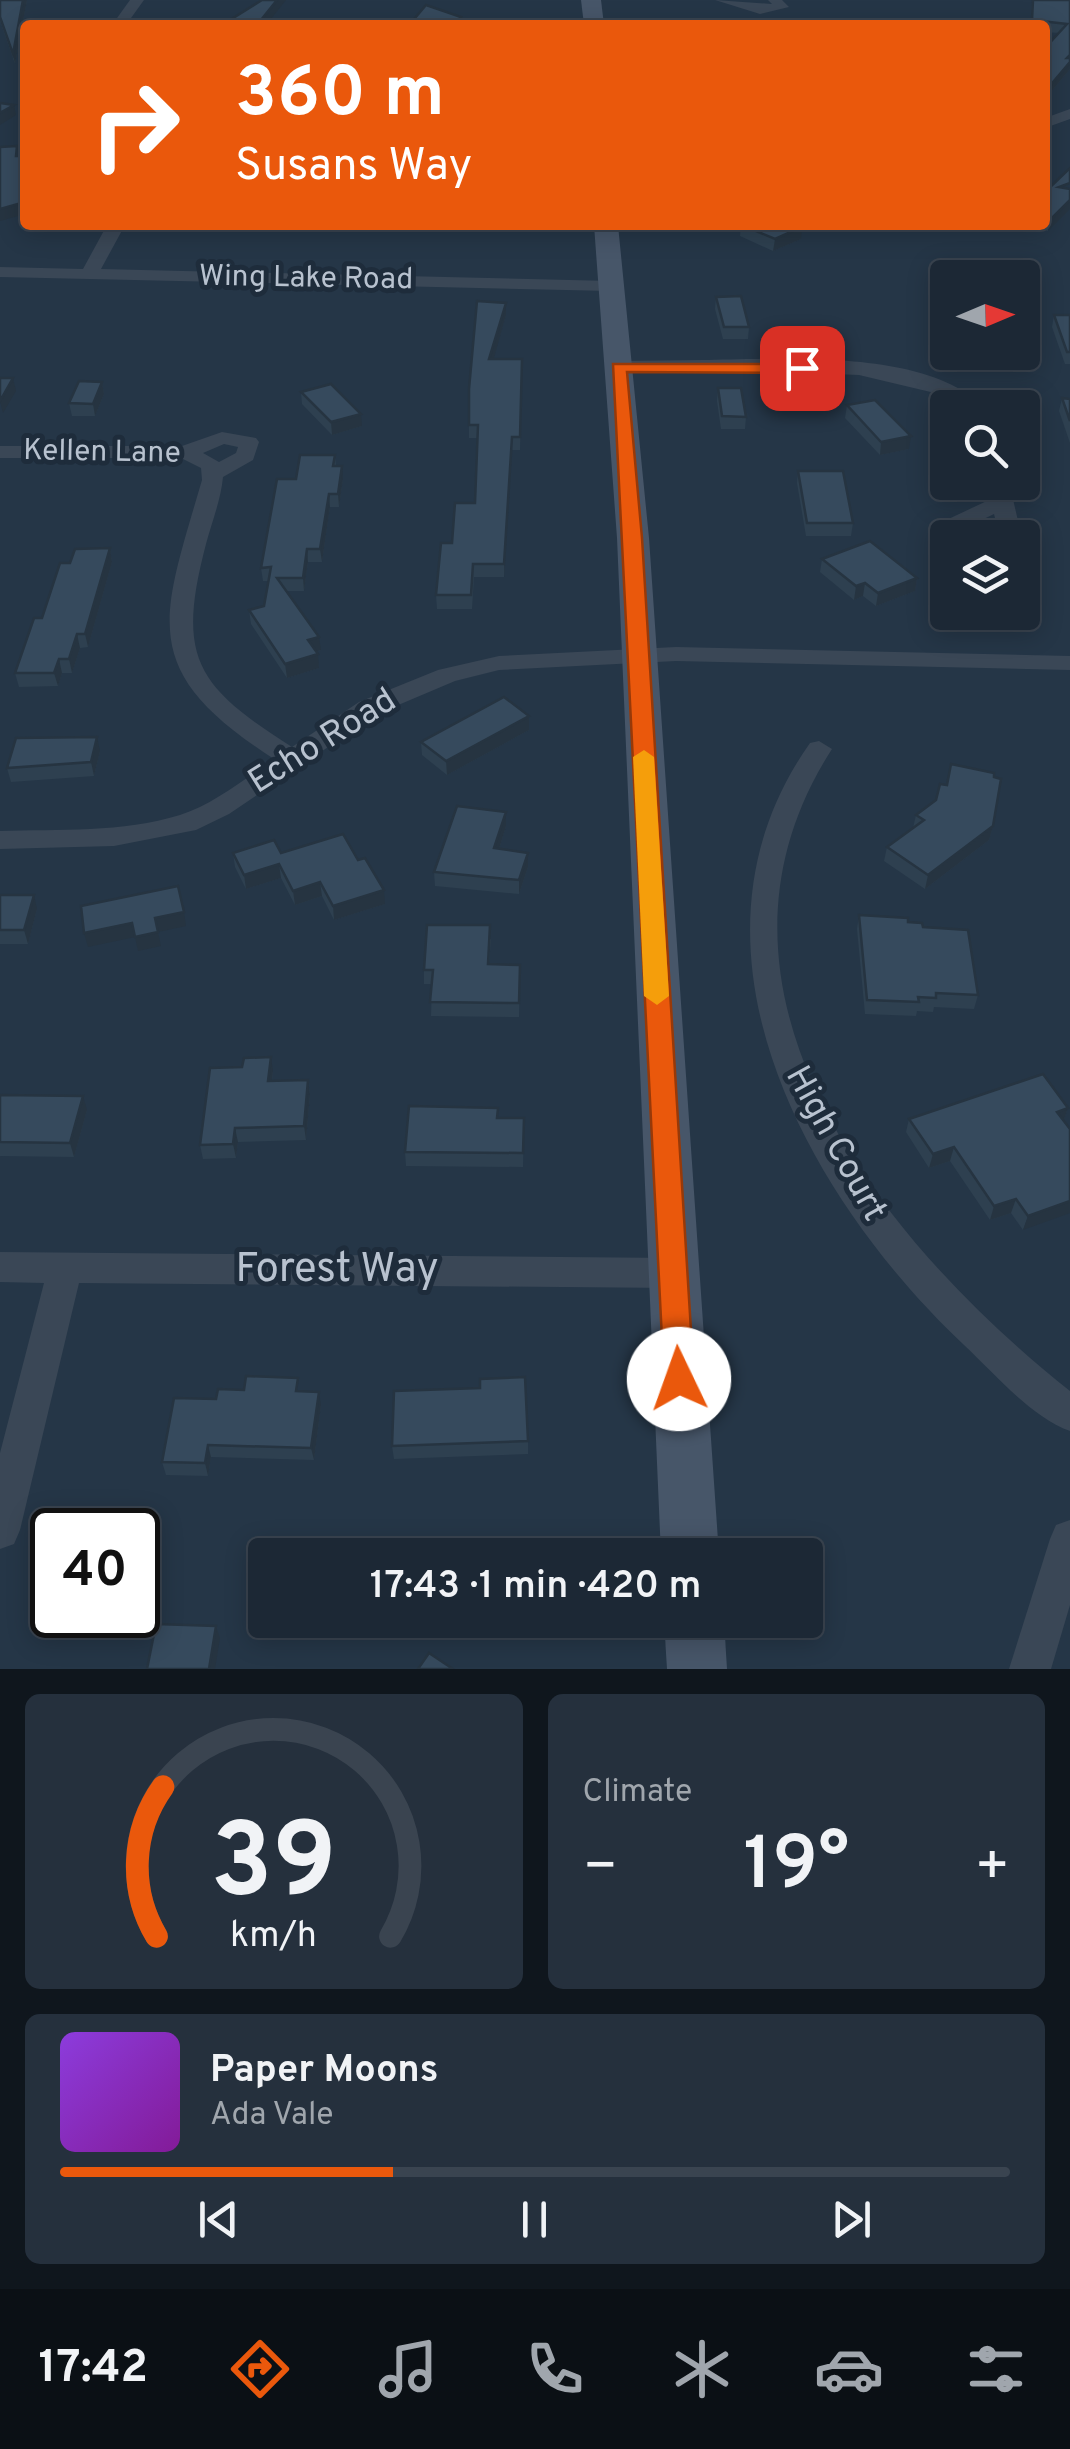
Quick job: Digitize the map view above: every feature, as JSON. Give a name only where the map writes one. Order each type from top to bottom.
[{"type":"street","points":[[722,0],[770,10],[782,6],[775,0]]},
{"type":"street","points":[[89,274],[113,230]]},
{"type":"street","points":[[606,230],[638,656],[689,1538]]},
{"type":"street","name":"Wing Lake Road","points":[[0,272],[611,286]]},
{"type":"street","points":[[619,368],[884,370],[932,380],[947,390]]},
{"type":"street","name":"Kellen Lane","points":[[0,452],[201,461],[181,604],[181,648],[195,683],[224,716],[291,758]]},
{"type":"street","points":[[955,520],[987,500]]},
{"type":"street","name":"Echo Road","points":[[0,840],[114,837],[186,824],[220,808],[368,708],[447,675],[521,660],[638,656],[1070,663]]},
{"type":"street","name":"High Court","points":[[819,749],[801,772],[773,842],[764,921],[771,1000],[798,1088],[852,1189],[891,1243],[992,1351],[1070,1414]]},
{"type":"street","name":"Forest Way","points":[[0,1267],[673,1274]]},
{"type":"street","points":[[0,1530],[65,1268]]},
{"type":"street","points":[[1030,1669],[1070,1539]]},
{"type":"street","points":[[695,1638],[697,1669]]},
{"type":"building","points":[[0,0],[23,0],[13,54],[0,17]]},
{"type":"building","points":[[262,0],[277,0],[261,20],[230,20]]},
{"type":"building","points":[[1033,0],[1070,0],[1070,62],[1050,86],[1050,43],[1067,24],[1032,20]]},
{"type":"building","points":[[426,5],[461,17],[458,20],[413,20]]},
{"type":"building","points":[[0,103],[14,105],[0,113]]},
{"type":"building","points":[[17,146],[20,203],[0,209],[0,147]]},
{"type":"building","points":[[1070,168],[1070,183],[1059,187],[1070,189],[1070,200],[1050,220],[1050,187]]},
{"type":"building","points":[[754,230],[795,230],[775,239]]},
{"type":"building","points":[[741,296],[749,327],[724,327],[716,297]]},
{"type":"building","points":[[477,301],[506,303],[489,359],[522,359],[520,437],[512,437],[504,564],[473,564],[471,595],[436,595],[441,543],[452,543],[455,503],[475,503],[478,425],[469,425],[469,389]]},
{"type":"building","points":[[1054,315],[1070,315],[1070,352],[1067,352]]},
{"type":"building","points":[[0,378],[13,378],[0,401]]},
{"type":"building","points":[[79,381],[102,382],[93,404],[69,403]]},
{"type":"building","points":[[331,384],[361,414],[331,422],[301,392]]},
{"type":"building","points":[[718,388],[741,388],[746,417],[722,416]]},
{"type":"building","points":[[1062,398],[1070,399],[1070,421]]},
{"type":"building","points":[[875,400],[911,436],[881,442],[847,405]]},
{"type":"building","points":[[300,455],[335,455],[333,466],[342,466],[338,494],[329,494],[320,549],[307,549],[303,578],[277,578],[319,637],[308,640],[318,654],[285,664],[249,610],[264,606],[271,567],[261,568],[277,479],[296,479]]},
{"type":"building","points":[[798,471],[843,471],[853,523],[807,523]]},
{"type":"building","points":[[870,541],[917,578],[878,593],[865,583],[856,586],[822,559]]},
{"type":"building","points":[[110,548],[85,634],[77,634],[69,659],[59,659],[54,673],[15,673],[34,618],[42,618],[60,563],[70,563],[75,549]]},
{"type":"building","points":[[504,697],[529,716],[446,761],[421,742]]},
{"type":"building","points":[[97,737],[91,762],[7,768],[16,738]]},
{"type":"building","points":[[951,764],[994,773],[994,777],[1001,779],[993,826],[928,875],[887,847],[924,820],[916,815],[936,800],[940,784],[947,785]]},
{"type":"building","points":[[457,806],[506,812],[494,848],[528,853],[519,880],[434,872]]},
{"type":"building","points":[[343,834],[358,860],[365,858],[384,890],[333,906],[320,882],[293,891],[279,864],[244,875],[233,853],[274,840],[281,853]]},
{"type":"building","points":[[178,886],[184,912],[155,918],[158,932],[135,937],[132,923],[84,933],[81,906]]},
{"type":"building","points":[[0,895],[34,895],[24,930],[0,930]]},
{"type":"building","points":[[859,915],[908,918],[908,922],[922,923],[923,927],[968,930],[978,995],[936,993],[936,998],[918,997],[919,1002],[867,1000]]},
{"type":"building","points":[[427,925],[490,925],[488,964],[520,965],[519,1003],[430,1002],[433,970],[424,970]]},
{"type":"building","points":[[271,1057],[268,1081],[308,1080],[304,1126],[235,1128],[233,1144],[200,1145],[210,1068],[242,1067],[244,1058]]},
{"type":"building","points":[[1043,1074],[1068,1108],[1057,1112],[1070,1129],[1070,1201],[1028,1216],[1016,1199],[994,1206],[954,1147],[933,1154],[909,1119]]},
{"type":"building","points":[[0,1095],[83,1096],[70,1143],[0,1142]]},
{"type":"building","points":[[409,1106],[498,1108],[497,1118],[524,1118],[523,1153],[405,1152]]},
{"type":"building","points":[[246,1376],[298,1378],[296,1391],[319,1392],[311,1448],[208,1445],[205,1463],[162,1462],[174,1398],[216,1399],[218,1389],[244,1390]]},
{"type":"building","points":[[525,1377],[528,1441],[392,1446],[394,1391],[480,1388],[480,1379]]},
{"type":"building","points":[[160,1624],[216,1626],[209,1669],[147,1669],[153,1638],[160,1638]]},
{"type":"building","points":[[429,1653],[453,1669],[418,1669]]},
{"type":"slow traffic","points":[[644,757],[657,996]]},
{"type":"route","points":[[679,1379],[633,538],[619,368],[802,368]]}]
